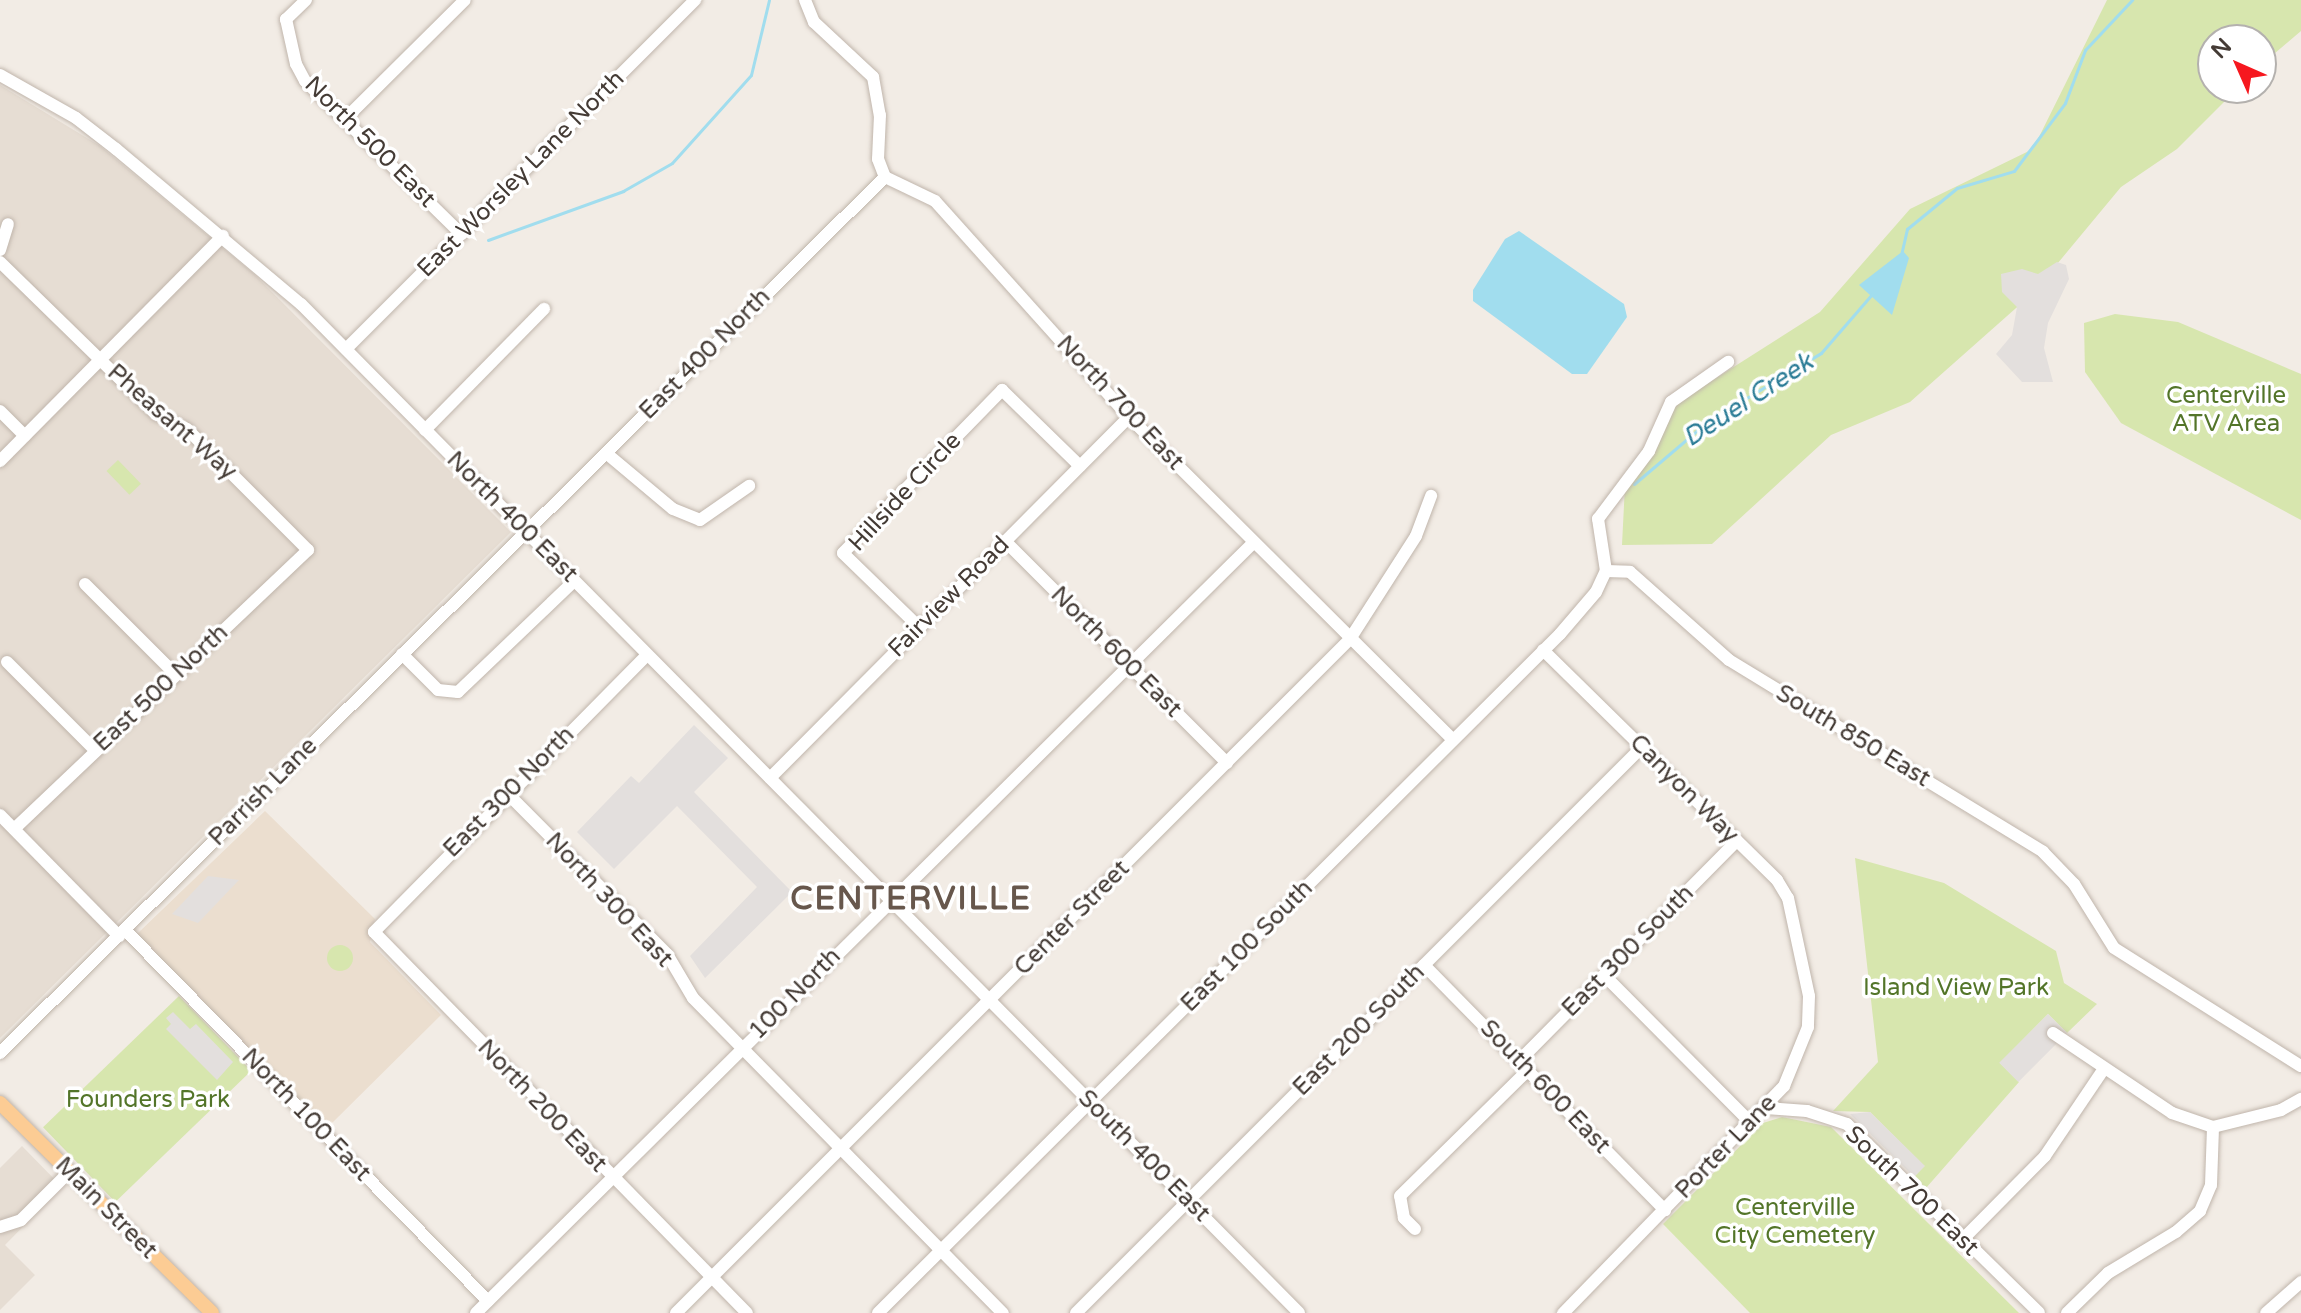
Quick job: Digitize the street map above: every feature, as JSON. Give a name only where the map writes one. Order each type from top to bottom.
[{"type":"main road","name":"Main Street","points":[[0,1103],[210,1312]]},
{"type":"street","points":[[344,120],[465,0]]},
{"type":"street","name":"East Worsley Lane North","points":[[346,349],[695,0]]},
{"type":"street","points":[[805,0],[814,22],[873,77],[880,115],[878,159],[885,177]]},
{"type":"street","name":"North 500 East","points":[[305,1],[286,19],[296,64],[344,120],[461,234]]},
{"type":"street","name":"North 400 East","points":[[0,75],[76,118],[223,236],[346,349],[989,1000]]},
{"type":"street","name":"North 700 East","points":[[885,177],[935,201],[1129,417],[1350,639]]},
{"type":"street","name":"East 400 North","points":[[527,532],[885,177]]},
{"type":"street","points":[[0,250],[8,224]]},
{"type":"street","points":[[0,461],[223,236]]},
{"type":"street","name":"Pheasant Way","points":[[0,262],[156,414],[187,429],[308,550]]},
{"type":"street","points":[[425,430],[544,309]]},
{"type":"street","points":[[1606,571],[1598,519],[1649,451],[1671,402],[1728,362]]},
{"type":"street","name":"Hillside Circle","points":[[919,627],[843,553],[1002,390],[1080,466]]},
{"type":"street","points":[[0,411],[25,436]]},
{"type":"street","name":"Fairview Road","points":[[770,778],[1129,417]]},
{"type":"street","points":[[606,453],[673,509],[700,520],[749,486]]},
{"type":"street","name":"Center Street","points":[[676,1313],[1350,639],[1416,536],[1431,496]]},
{"type":"street","name":"Parrish Lane","points":[[0,1053],[527,532]]},
{"type":"street","name":"North 600 East","points":[[1005,541],[1227,763]]},
{"type":"street","name":"100 North","points":[[483,1309],[741,1047],[1253,543]]},
{"type":"street","name":"East 500 North","points":[[14,829],[211,637],[248,612],[308,550]]},
{"type":"street","name":"East 100 South","points":[[878,1313],[1543,650],[1596,592],[1606,571]]},
{"type":"street","name":"South 850 East","points":[[1606,571],[1630,572],[1729,660],[2043,852],[2074,884],[2114,948],[2301,1066]]},
{"type":"street","points":[[402,654],[449,694],[465,686],[574,581]]},
{"type":"street","points":[[85,584],[174,673]]},
{"type":"street","points":[[1350,639],[1453,740]]},
{"type":"street","name":"Canyon Way","points":[[1543,650],[1737,841],[1788,898],[1799,945]]},
{"type":"street","name":"East 300 North","points":[[374,932],[507,793],[647,655]]},
{"type":"street","points":[[7,662],[95,750]]},
{"type":"street","name":"East 200 South","points":[[1076,1313],[1642,747]]},
{"type":"street","name":"North 300 East","points":[[507,793],[667,954],[693,998],[1003,1313]]},
{"type":"street","name":"North 100 East","points":[[0,815],[122,933],[483,1309]]},
{"type":"street","name":"East 300 South","points":[[1415,1229],[1404,1218],[1400,1196],[1524,1066],[1604,975],[1737,841]]},
{"type":"street","name":"North 200 East","points":[[374,932],[747,1313]]},
{"type":"street","name":"Porter Lane","points":[[1563,1313],[1752,1124],[1798,1060],[1808,1027],[1809,996],[1799,945]]},
{"type":"street","name":"South 600 East","points":[[1424,965],[1665,1210]]},
{"type":"street","points":[[1604,975],[1752,1124]]},
{"type":"street","name":"South 400 East","points":[[989,1000],[1299,1313]]},
{"type":"street","points":[[2053,1033],[2103,1070],[2172,1113],[2213,1127],[2281,1110],[2301,1099]]},
{"type":"street","points":[[1962,1240],[2045,1156],[2103,1070]]},
{"type":"street","name":"South 700 East","points":[[1766,1108],[1807,1111],[1847,1124],[2039,1313]]},
{"type":"street","points":[[2067,1313],[2108,1273],[2176,1232],[2200,1211],[2211,1185],[2213,1127]]},
{"type":"street","points":[[0,1227],[21,1220],[69,1172]]},
{"type":"street","points":[[2266,1313],[2301,1282]]},
{"type":"street","points":[[1279,1313],[1289,1303]]},
{"type":"shaded area","points":[[0,85],[100,146],[254,274],[511,532],[0,1038]]},
{"type":"shaded area","points":[[2057,262],[2066,265],[2069,279],[2048,323],[2044,348],[2053,382],[2022,382],[1996,354],[2012,335],[2017,307],[2002,292],[2001,274],[2022,269],[2038,274]]},
{"type":"shaded area","points":[[694,725],[728,758],[694,792],[792,892],[705,978],[690,956],[757,887],[677,806],[614,869],[577,832],[631,776],[639,783]]},
{"type":"shaded area","points":[[265,811],[375,919],[370,942],[441,1015],[327,1128],[137,934]]},
{"type":"shaded area","points":[[208,876],[239,880],[198,923],[172,914]]},
{"type":"shaded area","points":[[173,1012],[190,1029],[196,1024],[233,1062],[217,1080],[166,1029],[171,1024],[166,1018]]},
{"type":"shaded area","points":[[2048,1014],[2067,1033],[2018,1082],[1999,1063]]},
{"type":"shaded area","points":[[1870,1112],[1925,1166],[1914,1177],[1850,1114]]},
{"type":"shaded area","points":[[22,1146],[62,1187],[5,1245],[35,1275],[0,1310],[0,1168]]},
{"type":"green space","points":[[2107,0],[2301,0],[2301,31],[2277,51],[2277,24],[2197,24],[2197,104],[2222,104],[2177,149],[2121,187],[2033,293],[1910,402],[1831,435],[1712,544],[1622,545],[1625,485],[1666,410],[1820,312],[1910,209],[2033,149]]},
{"type":"green space","name":"Centerville ATV Area","points":[[2115,314],[2178,322],[2301,374],[2301,520],[2121,423],[2085,372],[2084,323]]},
{"type":"green space","points":[[118,460],[141,484],[129,495],[106,471]]},
{"type":"green space","name":"Island View Park","points":[[1855,858],[1944,883],[2056,951],[2064,983],[2097,1004],[2067,1033],[2048,1014],[2000,1063],[2019,1082],[1926,1188],[1914,1177],[1924,1166],[1870,1112],[1833,1111],[1878,1062]]},
{"type":"green space","points":[[340,945],[349,949],[353,958],[349,967],[340,971],[331,967],[327,958],[331,949]]},
{"type":"green space","name":"Founders Park","points":[[179,996],[251,1071],[115,1202],[43,1127]]},
{"type":"green space","name":"Centerville City Cemetery","points":[[1782,1117],[1831,1127],[2019,1313],[1750,1313],[1663,1224],[1763,1123]]},
{"type":"water","points":[[1519,231],[1624,304],[1627,317],[1587,374],[1572,374],[1473,301],[1473,290],[1505,239]]},
{"type":"water","points":[[1903,251],[1909,258],[1892,315],[1859,285]]},
{"type":"waterway","points":[[488,240],[623,191],[672,163],[751,75],[769,0]]},
{"type":"waterway","name":"Deuel Creek","points":[[1901,255],[1907,229],[1957,188],[2014,171],[2065,103],[2085,50],[2132,0]]},
{"type":"waterway","name":"Deuel Creek","points":[[1634,484],[1707,422],[1821,353],[1873,293]]},
{"type":"district","name":"CENTERVILLE","points":[[911,899]]}]
